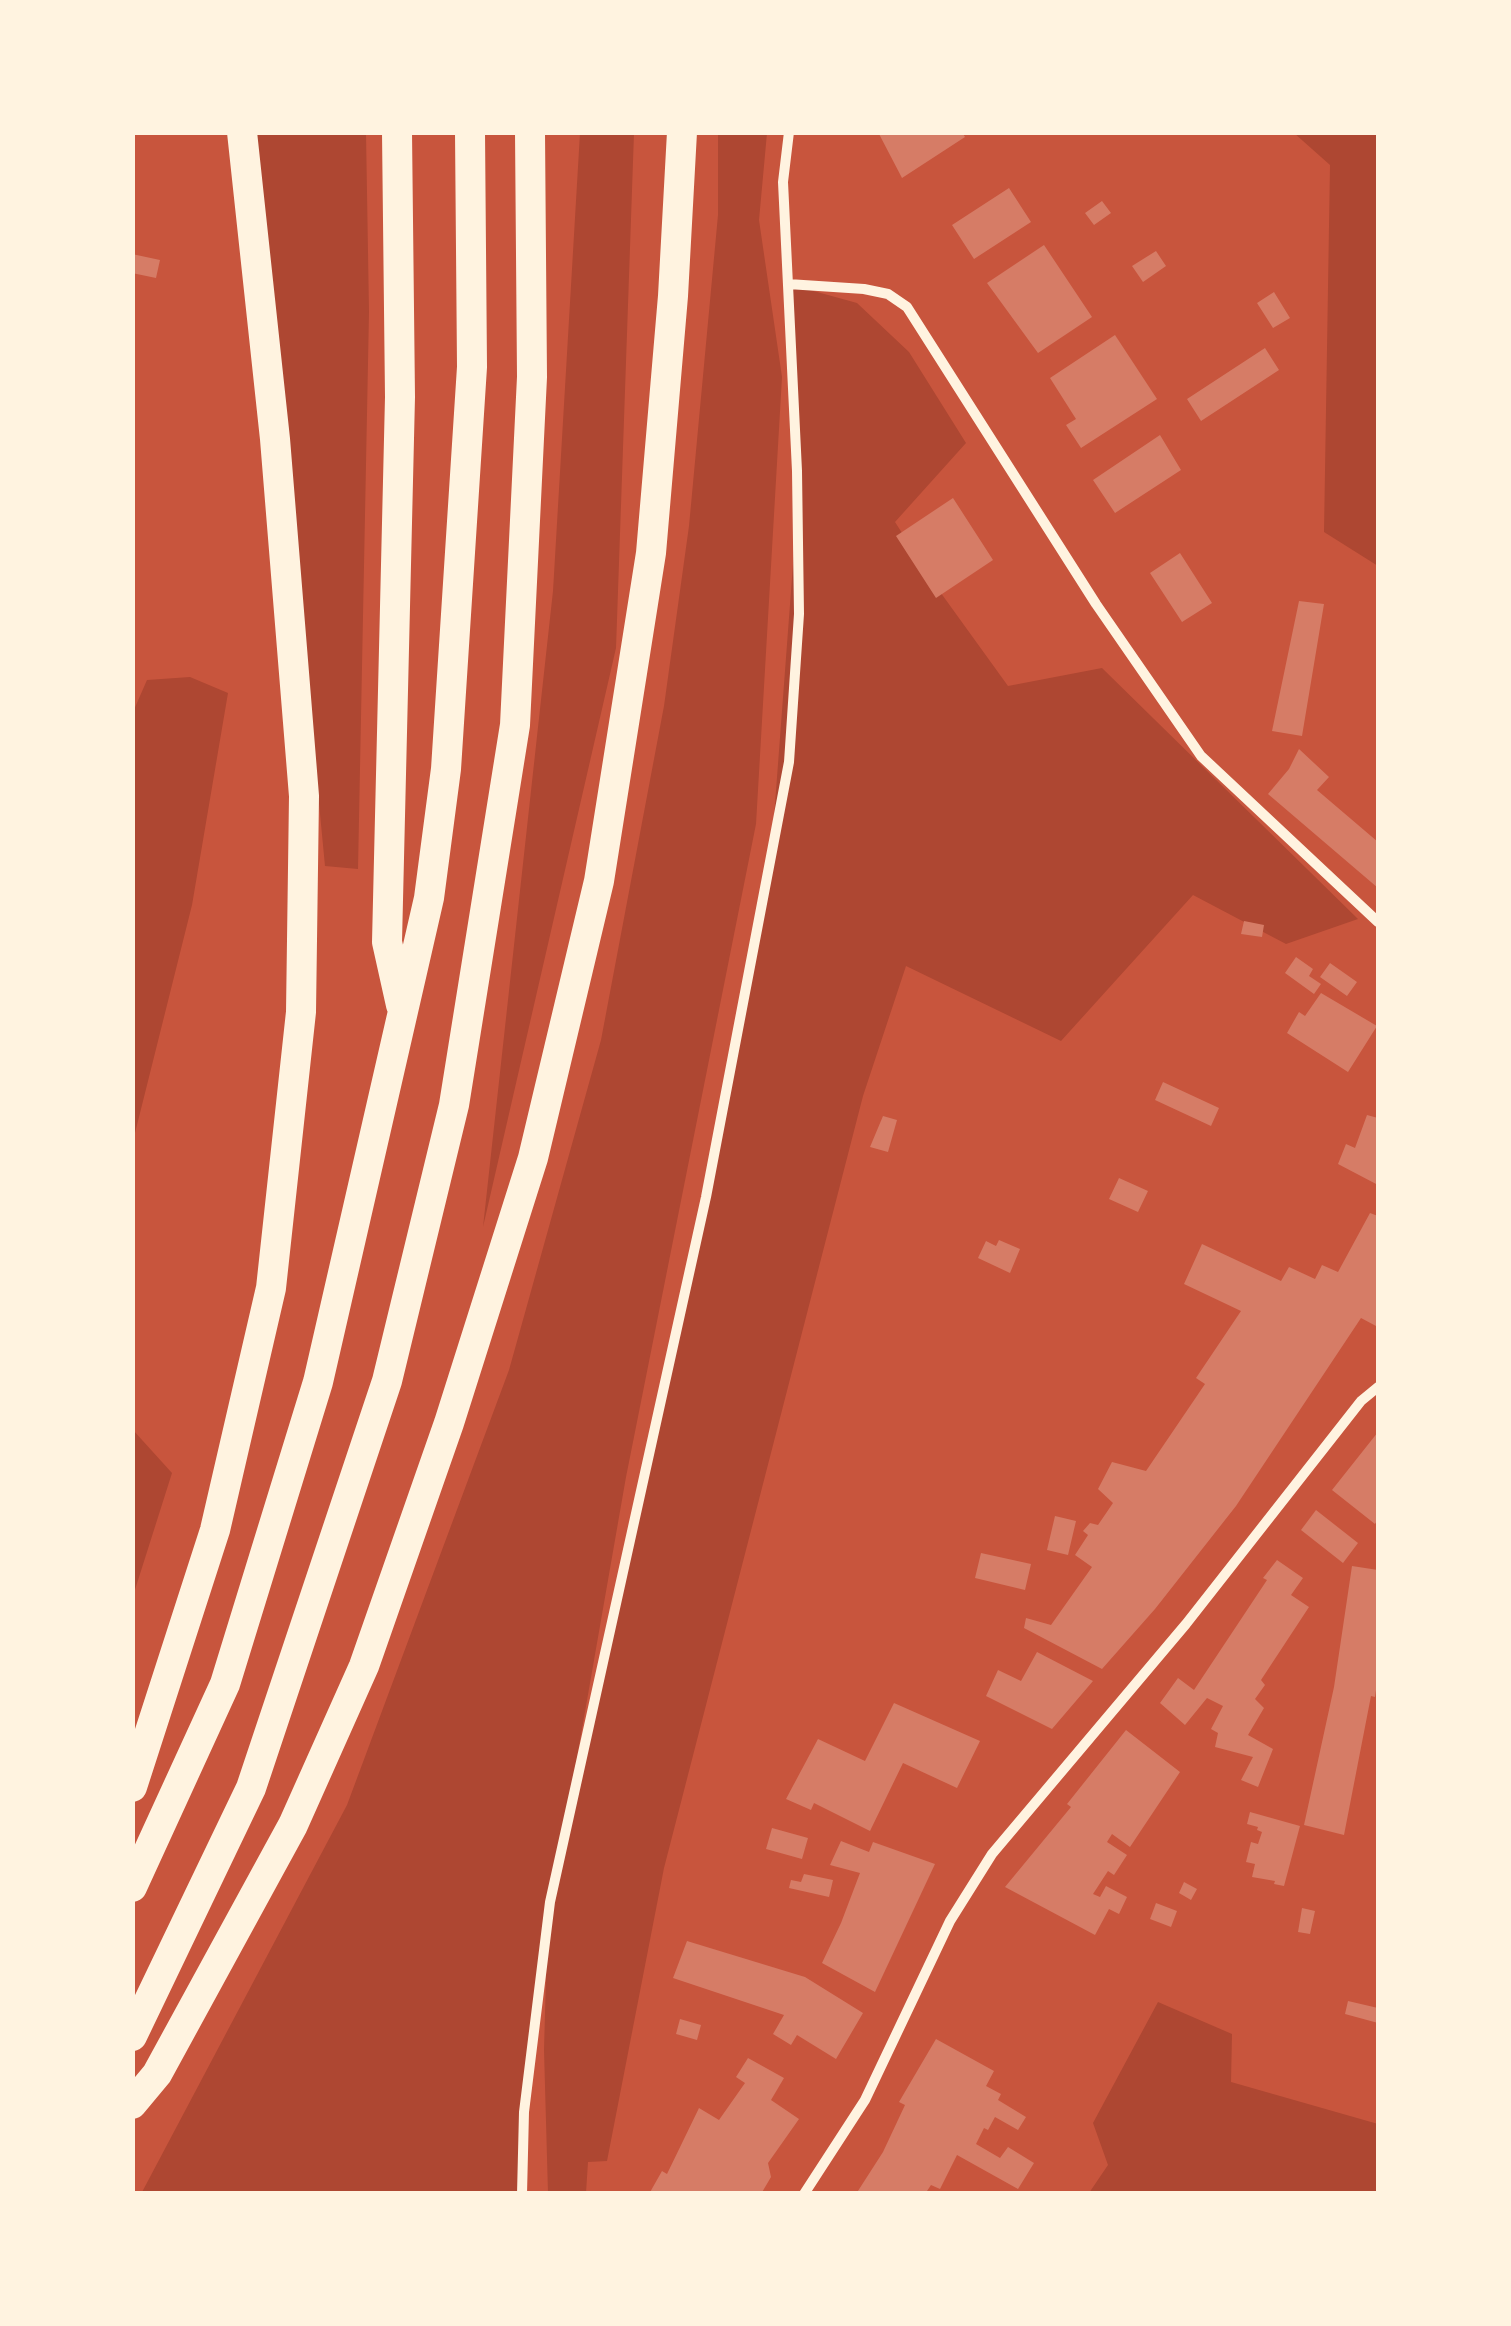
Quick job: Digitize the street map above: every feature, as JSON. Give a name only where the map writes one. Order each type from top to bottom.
[{"type":"highway","points":[[132,1787],[215,1530],[271,1288],[301,1012],[304,796],[275,438],[242,132]]},
{"type":"highway","points":[[397,132],[400,397],[387,942],[403,1013]]},
{"type":"highway","points":[[132,1887],[225,1684],[318,1382],[429,898],[446,768],[472,366],[470,132]]},
{"type":"highway","points":[[132,2036],[251,1788],[387,1381],[454,1105],[515,726],[532,377],[530,132]]},
{"type":"highway","points":[[132,2104],[157,2074],[293,1825],[364,1666],[449,1423],[533,1158],[599,881],[650,554],[673,296],[682,132]]},
{"type":"street","points":[[522,2194],[524,2112],[550,1902],[706,1196],[789,762],[799,614],[798,484],[783,182],[789,132]]},
{"type":"street","points":[[788,284],[864,289],[888,294],[907,307],[1096,604],[1201,756],[1378,922]]},
{"type":"street","points":[[804,2194],[866,2100],[950,1921],[992,1854],[1186,1624],[1361,1401],[1378,1386]]},
{"type":"shaded area","points":[[255,133],[366,133],[369,312],[358,869],[325,866]]},
{"type":"shaded area","points":[[580,133],[634,133],[616,648],[483,1227],[553,591]]},
{"type":"shaded area","points":[[718,133],[767,133],[759,220],[782,377],[756,824],[626,1477],[557,1872],[706,1197],[771,857],[798,498],[788,284],[857,303],[909,352],[966,443],[895,522],[1008,686],[1102,668],[1358,919],[1286,944],[1193,895],[1061,1041],[906,966],[863,1096],[664,1868],[607,2161],[588,2162],[586,2193],[548,2193],[544,2050],[547,1941],[524,2112],[522,2193],[141,2194],[347,1805],[509,1370],[601,1040],[664,706],[689,526],[718,215]]},
{"type":"shaded area","points":[[1294,133],[1378,133],[1378,566],[1324,532],[1330,165]]},
{"type":"shaded area","points":[[190,677],[228,693],[192,905],[133,1141],[133,712],[147,680]]},
{"type":"shaded area","points":[[133,1430],[172,1473],[133,1596]]},
{"type":"shaded area","points":[[1158,2002],[1232,2034],[1231,2082],[1378,2124],[1378,2193],[1089,2193],[1108,2165],[1093,2123]]},
{"type":"building","points":[[878,132],[962,132],[965,137],[902,178]]},
{"type":"building","points":[[1009,188],[1031,222],[974,259],[952,225]]},
{"type":"building","points":[[1102,201],[1111,213],[1094,225],[1085,213]]},
{"type":"building","points":[[1044,245],[1092,317],[1038,353],[987,283]]},
{"type":"building","points":[[1156,251],[1166,266],[1143,282],[1132,266]]},
{"type":"building","points":[[132,254],[160,260],[156,278],[132,273]]},
{"type":"building","points":[[1274,292],[1290,318],[1273,328],[1257,303]]},
{"type":"building","points":[[1115,335],[1157,399],[1081,448],[1066,425],[1076,419],[1050,378]]},
{"type":"building","points":[[1265,348],[1279,370],[1201,421],[1187,399]]},
{"type":"building","points":[[1160,435],[1181,470],[1115,513],[1093,480]]},
{"type":"building","points":[[953,498],[993,560],[936,598],[896,536]]},
{"type":"building","points":[[1180,553],[1212,603],[1182,622],[1150,573]]},
{"type":"building","points":[[1299,601],[1324,604],[1302,736],[1272,731]]},
{"type":"building","points":[[1299,749],[1329,777],[1317,790],[1378,842],[1378,888],[1268,794],[1289,769]]},
{"type":"building","points":[[1244,921],[1264,925],[1262,937],[1241,934]]},
{"type":"building","points":[[1296,957],[1313,969],[1309,976],[1321,984],[1314,994],[1285,973]]},
{"type":"building","points":[[1330,963],[1357,982],[1347,996],[1320,977]]},
{"type":"building","points":[[1321,993],[1377,1026],[1348,1072],[1287,1033],[1299,1012],[1305,1016]]},
{"type":"building","points":[[1163,1082],[1219,1108],[1211,1126],[1155,1100]]},
{"type":"building","points":[[1367,1115],[1378,1118],[1378,1185],[1338,1164],[1346,1144],[1355,1148]]},
{"type":"building","points":[[883,1116],[897,1120],[888,1152],[870,1147]]},
{"type":"building","points":[[1119,1178],[1148,1191],[1138,1212],[1109,1199]]},
{"type":"building","points":[[1370,1213],[1378,1216],[1376,1326],[1361,1318],[1236,1506],[1155,1609],[1102,1669],[1024,1628],[1026,1618],[1051,1625],[1092,1567],[1075,1555],[1088,1535],[1083,1531],[1090,1523],[1098,1525],[1113,1503],[1098,1489],[1112,1462],[1146,1471],[1205,1384],[1196,1378],[1241,1311],[1184,1284],[1202,1244],[1281,1281],[1289,1267],[1315,1279],[1322,1265],[1338,1272]]},
{"type":"building","points":[[999,1240],[1020,1249],[1010,1273],[978,1258],[986,1241],[996,1246]]},
{"type":"building","points":[[1378,1432],[1378,1519],[1375,1524],[1332,1490]]},
{"type":"building","points":[[1316,1510],[1358,1543],[1343,1563],[1301,1530]]},
{"type":"building","points":[[1055,1516],[1076,1521],[1068,1555],[1047,1550]]},
{"type":"building","points":[[981,1553],[1031,1564],[1025,1590],[975,1578]]},
{"type":"building","points":[[1277,1560],[1303,1578],[1291,1595],[1309,1607],[1261,1680],[1265,1685],[1255,1699],[1264,1708],[1248,1735],[1273,1749],[1258,1787],[1241,1780],[1253,1757],[1215,1747],[1218,1733],[1211,1729],[1223,1706],[1207,1698],[1185,1725],[1160,1703],[1178,1678],[1194,1690]]},
{"type":"building","points":[[1352,1566],[1378,1570],[1378,1676],[1344,1835],[1304,1825],[1334,1687]]},
{"type":"building","points":[[1037,1652],[1093,1681],[1052,1729],[986,1696],[998,1670],[1021,1681]]},
{"type":"building","points":[[894,1703],[980,1741],[957,1788],[903,1763],[870,1831],[814,1803],[811,1810],[786,1799],[818,1739],[865,1761]]},
{"type":"building","points":[[1126,1730],[1180,1772],[1130,1847],[1112,1834],[1107,1842],[1127,1855],[1114,1875],[1108,1871],[1093,1894],[1100,1897],[1106,1886],[1127,1897],[1119,1914],[1109,1909],[1095,1935],[1005,1887],[1071,1807],[1067,1804]]},
{"type":"building","points":[[1250,1812],[1300,1826],[1284,1886],[1252,1877],[1255,1864],[1246,1862],[1251,1842],[1258,1844],[1262,1832],[1247,1824]]},
{"type":"building","points":[[772,1828],[808,1838],[802,1859],[766,1849]]},
{"type":"building","points":[[841,1841],[869,1852],[873,1842],[935,1864],[875,1992],[822,1963],[860,1873],[830,1865]]},
{"type":"building","points":[[804,1874],[833,1880],[829,1897],[789,1888],[791,1880],[801,1882]]},
{"type":"building","points":[[1184,1882],[1197,1889],[1191,1900],[1179,1893]]},
{"type":"building","points":[[1156,1903],[1177,1911],[1171,1927],[1150,1919]]},
{"type":"building","points":[[1302,1908],[1315,1911],[1310,1934],[1298,1932]]},
{"type":"building","points":[[687,1941],[805,1977],[863,2013],[836,2059],[797,2035],[791,2045],[773,2034],[784,2015],[673,1978]]},
{"type":"building","points":[[1348,2001],[1378,2008],[1378,2023],[1345,2014]]},
{"type":"building","points":[[680,2019],[701,2025],[697,2040],[676,2034]]},
{"type":"building","points":[[936,2039],[994,2071],[986,2086],[1001,2094],[998,2100],[1026,2117],[1018,2130],[995,2117],[976,2144],[1000,2158],[1008,2147],[1034,2163],[1018,2189],[957,2155],[940,2189],[931,2185],[925,2194],[856,2194],[883,2152],[905,2105],[899,2102]]},
{"type":"building","points":[[748,2058],[784,2078],[771,2100],[799,2119],[768,2163],[771,2177],[761,2194],[649,2194],[662,2171],[667,2174],[699,2108],[719,2120],[745,2083],[736,2077]]}]
